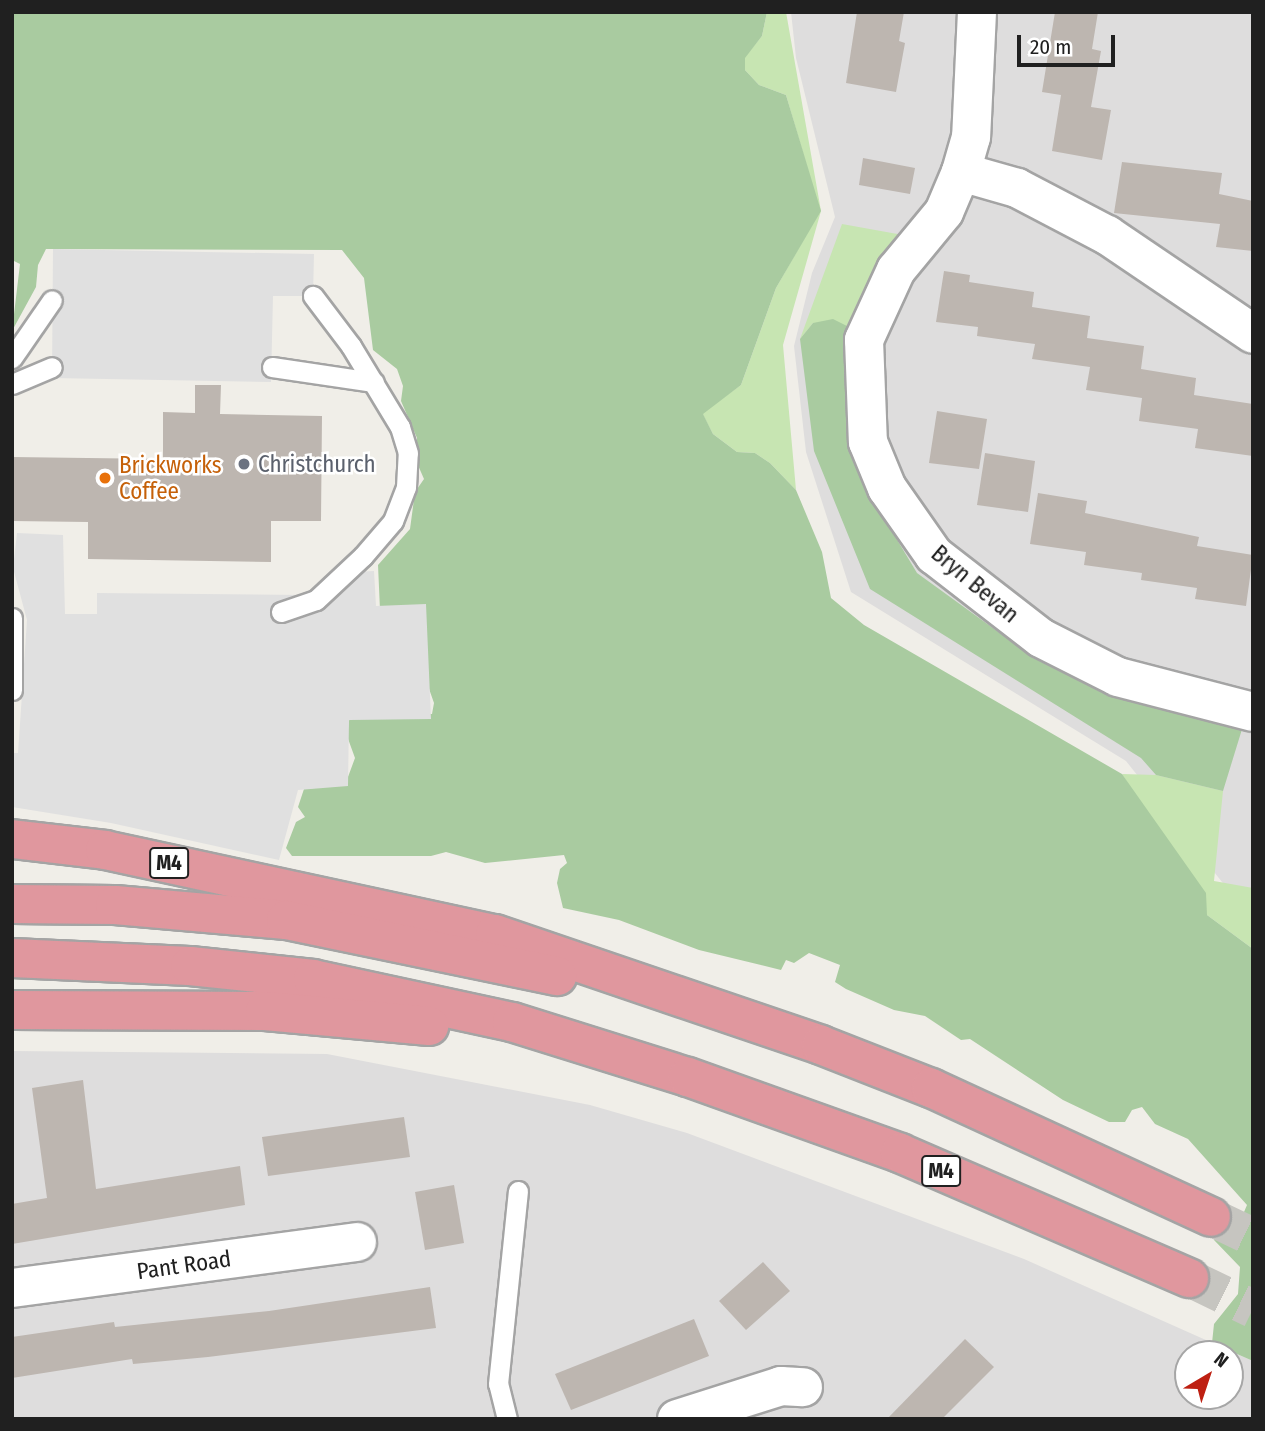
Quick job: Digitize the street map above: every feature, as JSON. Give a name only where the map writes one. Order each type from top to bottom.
[{"type":"highway","name":"M4","points":[[12,839],[105,850],[321,912],[720,1010],[931,1088],[1211,1217]]},
{"type":"highway","name":"M4","points":[[12,904],[321,912]]},
{"type":"highway","name":"M4","points":[[12,958],[190,967],[312,997],[512,1022],[688,1077],[900,1153],[1189,1278]]},
{"type":"highway","name":"M4","points":[[12,1010],[312,997]]},
{"type":"street","name":"Bryn Bevan","points":[[977,12],[971,137],[961,172],[944,212],[897,270],[864,340],[868,442],[887,488],[934,555],[1041,638],[1118,677],[1253,712]]},
{"type":"street","points":[[961,172],[1017,188],[1107,235],[1253,334]]},
{"type":"street","name":"Pant Road","points":[[12,1288],[356,1242]]},
{"type":"street","points":[[677,1419],[781,1386],[803,1387]]},
{"type":"lane","points":[[281,612],[316,600],[382,537],[401,506],[408,471],[405,438],[374,382],[313,296]]},
{"type":"lane","points":[[12,358],[52,300]]},
{"type":"lane","points":[[12,384],[51,367]]},
{"type":"lane","points":[[272,367],[374,382]]},
{"type":"lane","points":[[12,618],[12,690]]},
{"type":"lane","points":[[506,1419],[498,1384],[518,1191]]},
{"type":"shaded area","points":[[791,12],[1253,12],[1253,893],[1226,887],[1126,761],[851,592],[806,452],[794,346],[812,273],[835,217],[796,58]]},
{"type":"shaded area","points":[[53,249],[314,254],[313,296],[273,296],[271,382],[52,378]]},
{"type":"shaded area","points":[[17,533],[63,535],[65,614],[97,614],[97,593],[304,595],[333,573],[374,571],[376,606],[426,604],[431,719],[349,720],[348,786],[298,790],[279,860],[111,823],[12,807],[12,753],[18,753],[27,620],[13,568]]},
{"type":"shaded area","points":[[12,1051],[327,1054],[590,1105],[687,1133],[1024,1259],[1206,1340],[1174,1340],[1174,1410],[1244,1410],[1244,1357],[1253,1361],[1253,1419],[12,1419]]},
{"type":"green space","points":[[12,12],[767,12],[762,36],[745,58],[745,70],[759,85],[786,95],[821,211],[776,288],[741,385],[703,414],[713,434],[737,452],[755,453],[770,463],[796,490],[822,552],[831,598],[864,625],[1122,774],[1206,893],[1207,915],[1253,949],[1253,1361],[1244,1357],[1244,1340],[1212,1340],[1214,1324],[1238,1294],[1240,1267],[1214,1240],[1228,1218],[1241,1219],[1247,1205],[1188,1139],[1155,1124],[1142,1107],[1132,1110],[1125,1122],[1109,1122],[1063,1100],[970,1039],[961,1040],[925,1016],[894,1010],[846,989],[835,982],[840,965],[809,953],[794,963],[786,960],[781,970],[699,950],[619,920],[563,908],[557,883],[560,869],[567,863],[564,855],[485,863],[446,852],[431,856],[292,856],[286,848],[296,822],[305,817],[298,807],[304,789],[345,785],[355,758],[347,736],[350,714],[432,714],[434,703],[427,683],[380,610],[378,565],[410,529],[415,492],[424,479],[417,463],[417,438],[401,401],[403,386],[397,369],[373,350],[364,278],[342,250],[46,249],[38,265],[36,287],[12,331],[20,264],[12,260]]},
{"type":"green space","points":[[767,12],[786,12],[821,211],[783,345],[796,490],[770,463],[755,453],[737,452],[713,434],[702,413],[741,385],[776,288],[820,211],[786,95],[759,85],[745,70],[744,58],[762,36]]},
{"type":"green space","points":[[842,224],[903,235],[872,275],[853,329],[813,323],[800,339]]},
{"type":"green space","points":[[833,319],[853,329],[872,498],[917,573],[1026,652],[1114,696],[1243,726],[1223,791],[1156,775],[1141,758],[870,589],[814,451],[800,339],[813,323]]},
{"type":"green space","points":[[1122,774],[1156,775],[1223,791],[1214,881],[1253,888],[1253,949],[1207,915]]},
{"type":"building","points":[[857,12],[904,12],[899,41],[905,43],[896,92],[846,83]]},
{"type":"building","points":[[1055,12],[1098,12],[1092,49],[1101,51],[1091,107],[1111,110],[1102,160],[1052,151],[1061,95],[1042,92]]},
{"type":"building","points":[[863,158],[915,168],[910,194],[859,185]]},
{"type":"building","points":[[1122,162],[1222,173],[1219,194],[1253,201],[1253,251],[1216,247],[1220,224],[1114,213]]},
{"type":"building","points":[[944,271],[970,275],[969,282],[1034,292],[1032,307],[1090,316],[1087,338],[1144,346],[1141,369],[1196,378],[1194,395],[1253,404],[1253,456],[1195,448],[1198,429],[1139,421],[1142,398],[1086,390],[1090,367],[1032,359],[1035,344],[977,336],[978,327],[936,322]]},
{"type":"building","points":[[195,385],[221,385],[220,414],[322,416],[321,521],[271,521],[271,562],[88,559],[88,522],[12,521],[12,457],[163,459],[163,412],[195,413]]},
{"type":"building","points":[[937,411],[987,419],[979,469],[929,463]]},
{"type":"building","points":[[985,453],[1035,461],[1028,512],[977,505]]},
{"type":"building","points":[[1038,493],[1087,501],[1085,513],[1199,537],[1197,546],[1253,555],[1246,606],[1195,599],[1197,588],[1141,580],[1142,573],[1084,565],[1086,552],[1030,544]]},
{"type":"building","points":[[83,1080],[96,1189],[240,1166],[245,1205],[12,1244],[12,1204],[47,1198],[32,1088]]},
{"type":"building","points":[[404,1117],[410,1157],[268,1176],[262,1137]]},
{"type":"building","points":[[454,1185],[464,1243],[425,1250],[415,1192]]},
{"type":"building","points":[[763,1262],[790,1291],[746,1330],[719,1301]]},
{"type":"building","points":[[430,1287],[436,1328],[208,1357],[133,1364],[132,1359],[12,1378],[12,1337],[114,1322],[115,1327],[269,1311]]},
{"type":"building","points":[[694,1319],[709,1356],[571,1410],[555,1374]]},
{"type":"building","points":[[965,1339],[994,1367],[942,1419],[887,1419]]},
{"type":"tunnel","points":[[1211,1217],[1253,1237]]},
{"type":"tunnel","points":[[1189,1278],[1253,1309]]},
{"type":"place","name":"Christchurch","points":[[244,464]]},
{"type":"place","name":"Brickworks Coffee","points":[[105,478]]}]
